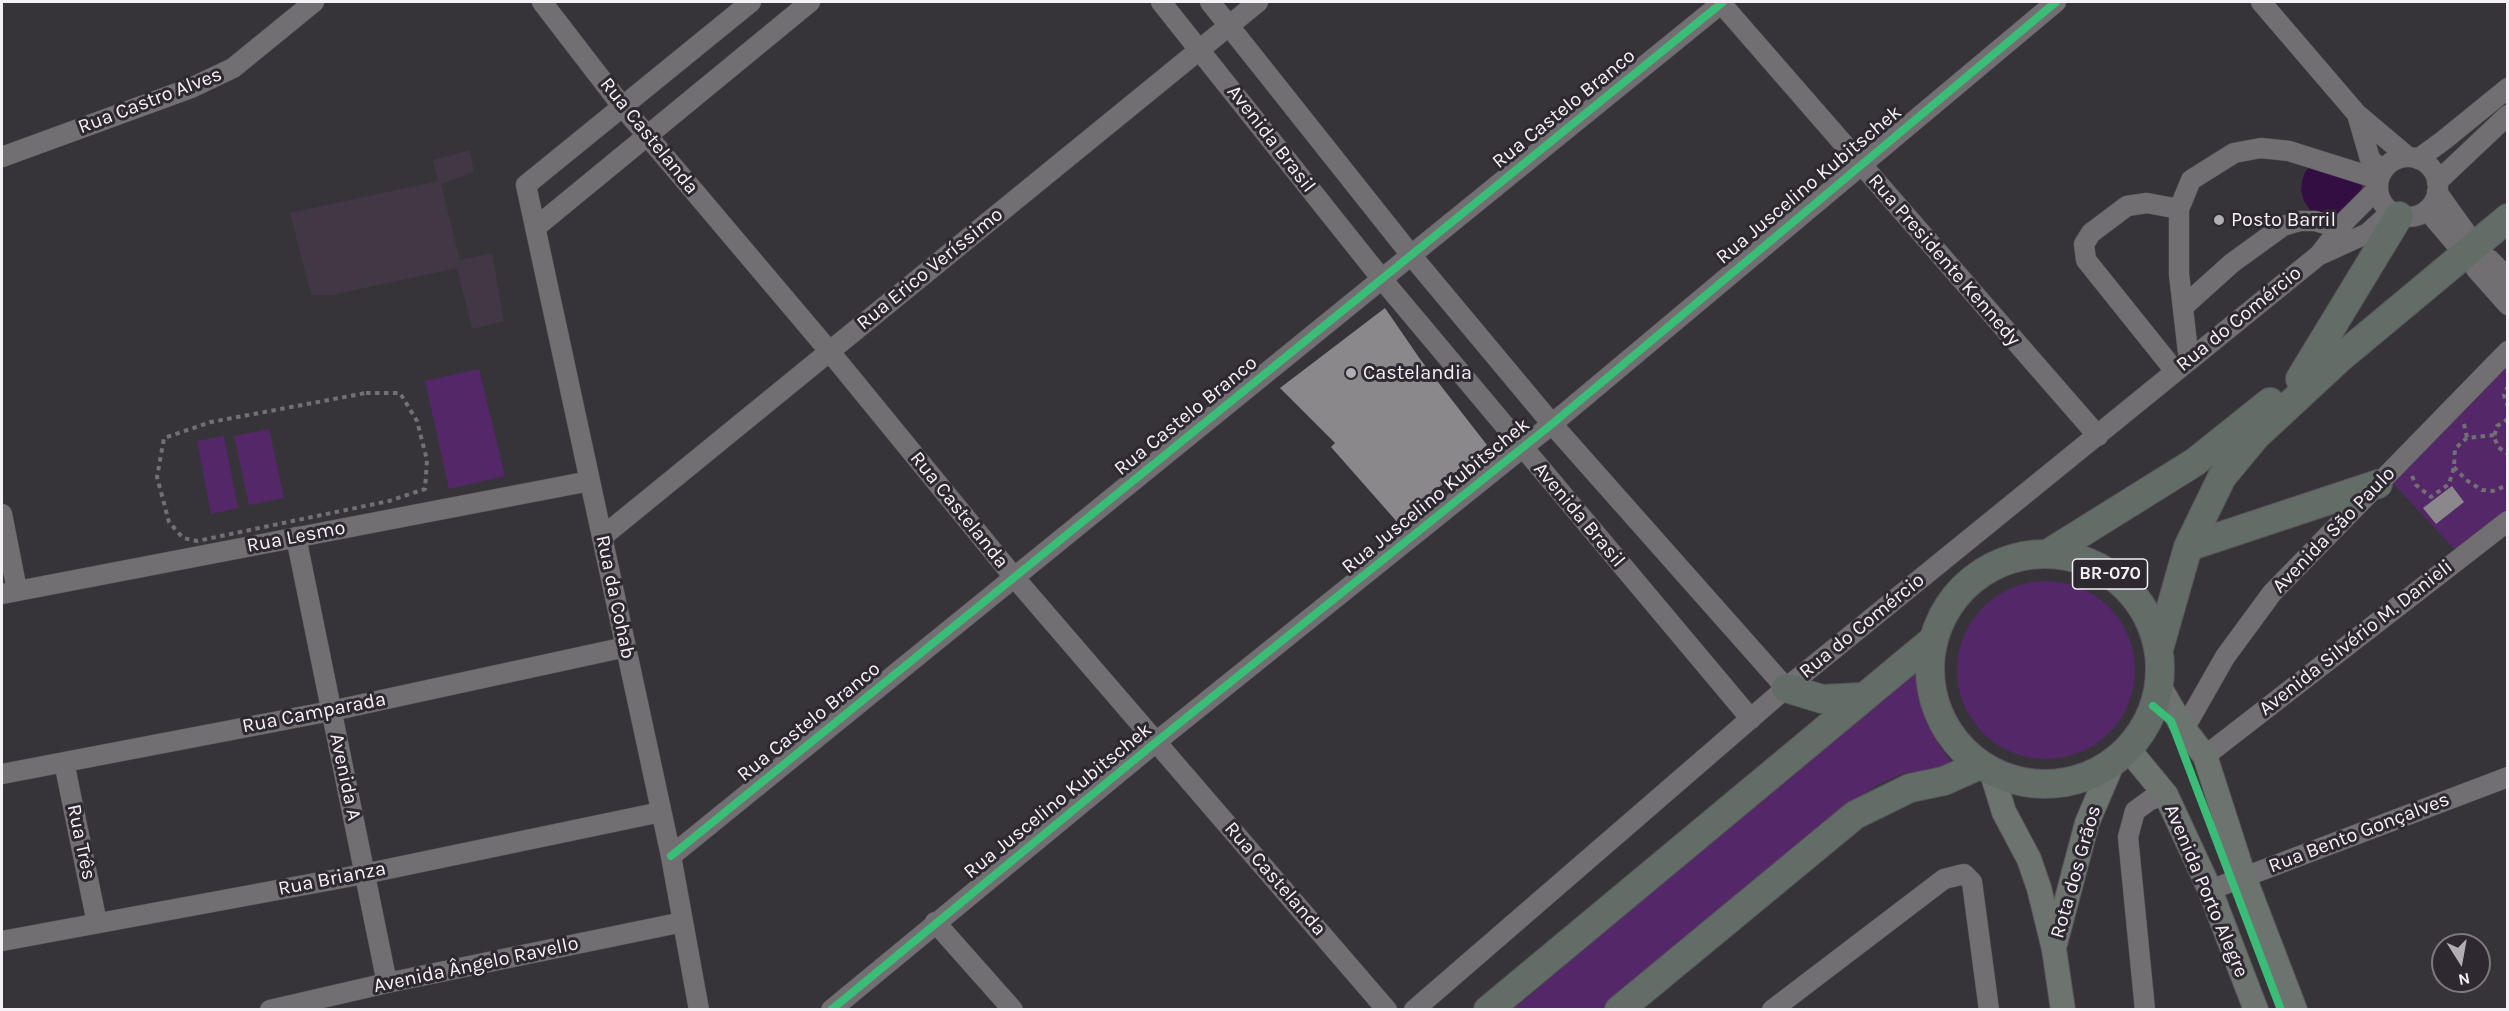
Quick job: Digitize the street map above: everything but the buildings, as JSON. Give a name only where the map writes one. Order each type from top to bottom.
[{"type":"highway","points":[[2300,379],[2395,214]]},
{"type":"highway","name":"BR-070","points":[[2159,649],[2146,612],[2121,581],[2087,561],[2049,553],[2010,559],[1975,576],[1948,605],[1933,640],[1929,676],[1937,712],[1956,743],[1986,769],[2018,781],[2051,784],[2084,777],[2121,755],[2149,720],[2160,688],[2159,649],[2188,547],[2222,477],[2256,436],[2340,358],[2508,218]]},
{"type":"highway","name":"BR-070","points":[[2049,553],[2195,462],[2300,379],[2340,358]]},
{"type":"highway","points":[[2188,547],[2378,484]]},
{"type":"highway","name":"BR-070","points":[[1488,1010],[1933,640]]},
{"type":"highway","points":[[1786,688],[1822,699],[1863,697]]},
{"type":"highway","points":[[1619,1010],[1855,815],[1910,788],[1986,769]]},
{"type":"main road","name":"Avenida Porto Alegre","points":[[2160,688],[2184,729],[2205,756],[2244,877],[2295,1010]]},
{"type":"main road","name":"Avenida Porto Alegre","points":[[2121,755],[2166,795],[2210,890],[2256,1010]]},
{"type":"main road","name":"Rota dos Grãos","points":[[2054,949],[2087,823],[2121,755]]},
{"type":"main road","name":"Rota dos Grãos","points":[[1986,769],[2004,812],[2029,860],[2039,888],[2054,949],[2063,1010]]},
{"type":"street","name":"Rua Castro Alves","points":[[2,157],[190,88],[233,68],[314,2]]},
{"type":"street","name":"Rua Castelanda","points":[[542,2],[622,106],[830,352],[1014,577],[1387,1010]]},
{"type":"street","points":[[622,106],[752,2]]},
{"type":"street","points":[[535,228],[810,2]]},
{"type":"street","name":"Avenida Brasil","points":[[1161,2],[1381,279],[1751,719]]},
{"type":"street","name":"Avenida Brasil","points":[[1210,2],[1411,255],[1552,424],[1786,688]]},
{"type":"street","name":"Rua Erico Veríssimo","points":[[602,537],[1258,2]]},
{"type":"street","name":"Rua Presidente Kennedy","points":[[1721,2],[2098,436]]},
{"type":"street","name":"Rua Castelo Branco","points":[[671,856],[1721,2]]},
{"type":"street","name":"Rua Juscelino Kubitschek","points":[[831,1010],[1156,742],[1552,424],[2056,2]]},
{"type":"street","points":[[2261,2],[2357,114],[2434,172],[2437,187],[2461,238],[2427,210]]},
{"type":"street","name":"Rua do Comércio","points":[[1414,1010],[1786,688],[2319,255],[2398,158],[2413,158],[2444,140],[2508,88]]},
{"type":"street","name":"Rua da Cohab","points":[[622,106],[526,185],[662,812],[699,1010]]},
{"type":"street","points":[[2357,114],[2370,159],[2379,179],[2379,198],[2395,214],[2410,217],[2427,210],[2434,202],[2437,187],[2508,115]]},
{"type":"street","points":[[2182,366],[2183,307],[2179,274],[2179,209],[2191,180],[2234,153],[2261,148],[2289,151],[2379,179]]},
{"type":"street","points":[[2179,209],[2147,203],[2127,206],[2091,233],[2084,244],[2086,260],[2182,366]]},
{"type":"street","name":"Rua do Comércio","points":[[2319,255],[2368,233],[2395,214]]},
{"type":"street","points":[[2183,307],[2232,263],[2283,226],[2300,221],[2315,221],[2340,228]]},
{"type":"street","points":[[2508,278],[2482,264],[2508,305]]},
{"type":"street","name":"Avenida São Paulo","points":[[2184,729],[2225,657],[2272,593],[2508,351]]},
{"type":"street","name":"Rua Lesmo","points":[[9,592],[590,481]]},
{"type":"street","points":[[2,514],[9,592]]},
{"type":"street","name":"Avenida Silvério M. Danieli","points":[[2205,756],[2508,521]]},
{"type":"street","name":"Avenida A","points":[[296,537],[387,982]]},
{"type":"street","name":"Rua Camparada","points":[[2,774],[331,711],[626,647]]},
{"type":"street","name":"Rua Três","points":[[64,762],[97,923]]},
{"type":"street","name":"Rua Bento Gonçalves","points":[[2210,890],[2508,777]]},
{"type":"street","points":[[2145,1010],[2128,837],[2135,812],[2150,800],[2166,795]]},
{"type":"street","name":"Rua Brianza","points":[[2,941],[364,874],[662,812]]},
{"type":"street","points":[[1772,1010],[1944,879],[1964,874],[1972,882],[1989,1010]]},
{"type":"street","name":"Avenida Ângelo Ravello","points":[[270,1010],[339,1001],[387,982],[683,922]]},
{"type":"street","points":[[935,922],[1013,1010]]},
{"type":"path","points":[[2508,386],[2504,395],[2508,407]]},
{"type":"path","points":[[366,393],[400,393],[417,421],[427,460],[425,489],[389,501],[309,519],[197,540],[183,538],[169,522],[157,477],[164,438],[211,422],[289,406],[366,393]]},
{"type":"path","points":[[2496,394],[2504,395]]},
{"type":"path","points":[[2508,419],[2497,426],[2494,435],[2498,447],[2508,454]]},
{"type":"path","points":[[2459,426],[2463,420],[2467,438]]},
{"type":"path","points":[[2414,471],[2412,477],[2416,485],[2431,497],[2449,484],[2454,467],[2455,449],[2467,438],[2494,435]]},
{"type":"path","points":[[2454,467],[2466,480],[2482,490],[2493,491],[2508,485]]},
{"type":"shaded area","points":[[470,150],[474,172],[441,184],[460,260],[492,253],[504,321],[472,329],[457,268],[332,295],[311,295],[290,213],[438,181],[433,160]]},
{"type":"shaded area","points":[[2312,164],[2362,178],[2361,198],[2338,218],[2318,216],[2304,201],[2301,191],[2302,181],[2305,172]]},
{"type":"shaded area","points":[[2507,363],[2507,509],[2458,553],[2390,480]]},
{"type":"shaded area","points":[[479,369],[505,476],[449,489],[425,381]]},
{"type":"shaded area","points":[[269,429],[284,498],[249,505],[234,436]]},
{"type":"shaded area","points":[[224,436],[238,508],[211,514],[197,441]]},
{"type":"shaded area","points":[[2046,581],[2063,582],[2080,588],[2096,596],[2109,607],[2120,620],[2128,636],[2134,653],[2134,687],[2128,704],[2120,720],[2109,733],[2096,744],[2080,752],[2063,758],[2046,759],[2029,758],[2012,752],[1996,744],[1983,733],[1972,720],[1964,704],[1958,687],[1957,670],[1958,653],[1964,636],[1972,620],[1983,607],[1996,596],[2012,588],[2029,582]]},
{"type":"shaded area","points":[[1915,664],[1923,714],[1940,747],[1957,768],[1904,773],[1877,785],[1849,805],[1602,1009],[1512,1010],[1808,761]]},
{"type":"cycle path","points":[[671,856],[1723,2]]},
{"type":"cycle path","points":[[831,1010],[1156,742],[1552,424],[2056,2]]},
{"type":"cycle path","points":[[2153,706],[2171,721],[2281,1010]]},
{"type":"place","name":"Posto Barril","points":[[2219,220]]},
{"type":"place","name":"Castelandia","points":[[1351,373]]}]
